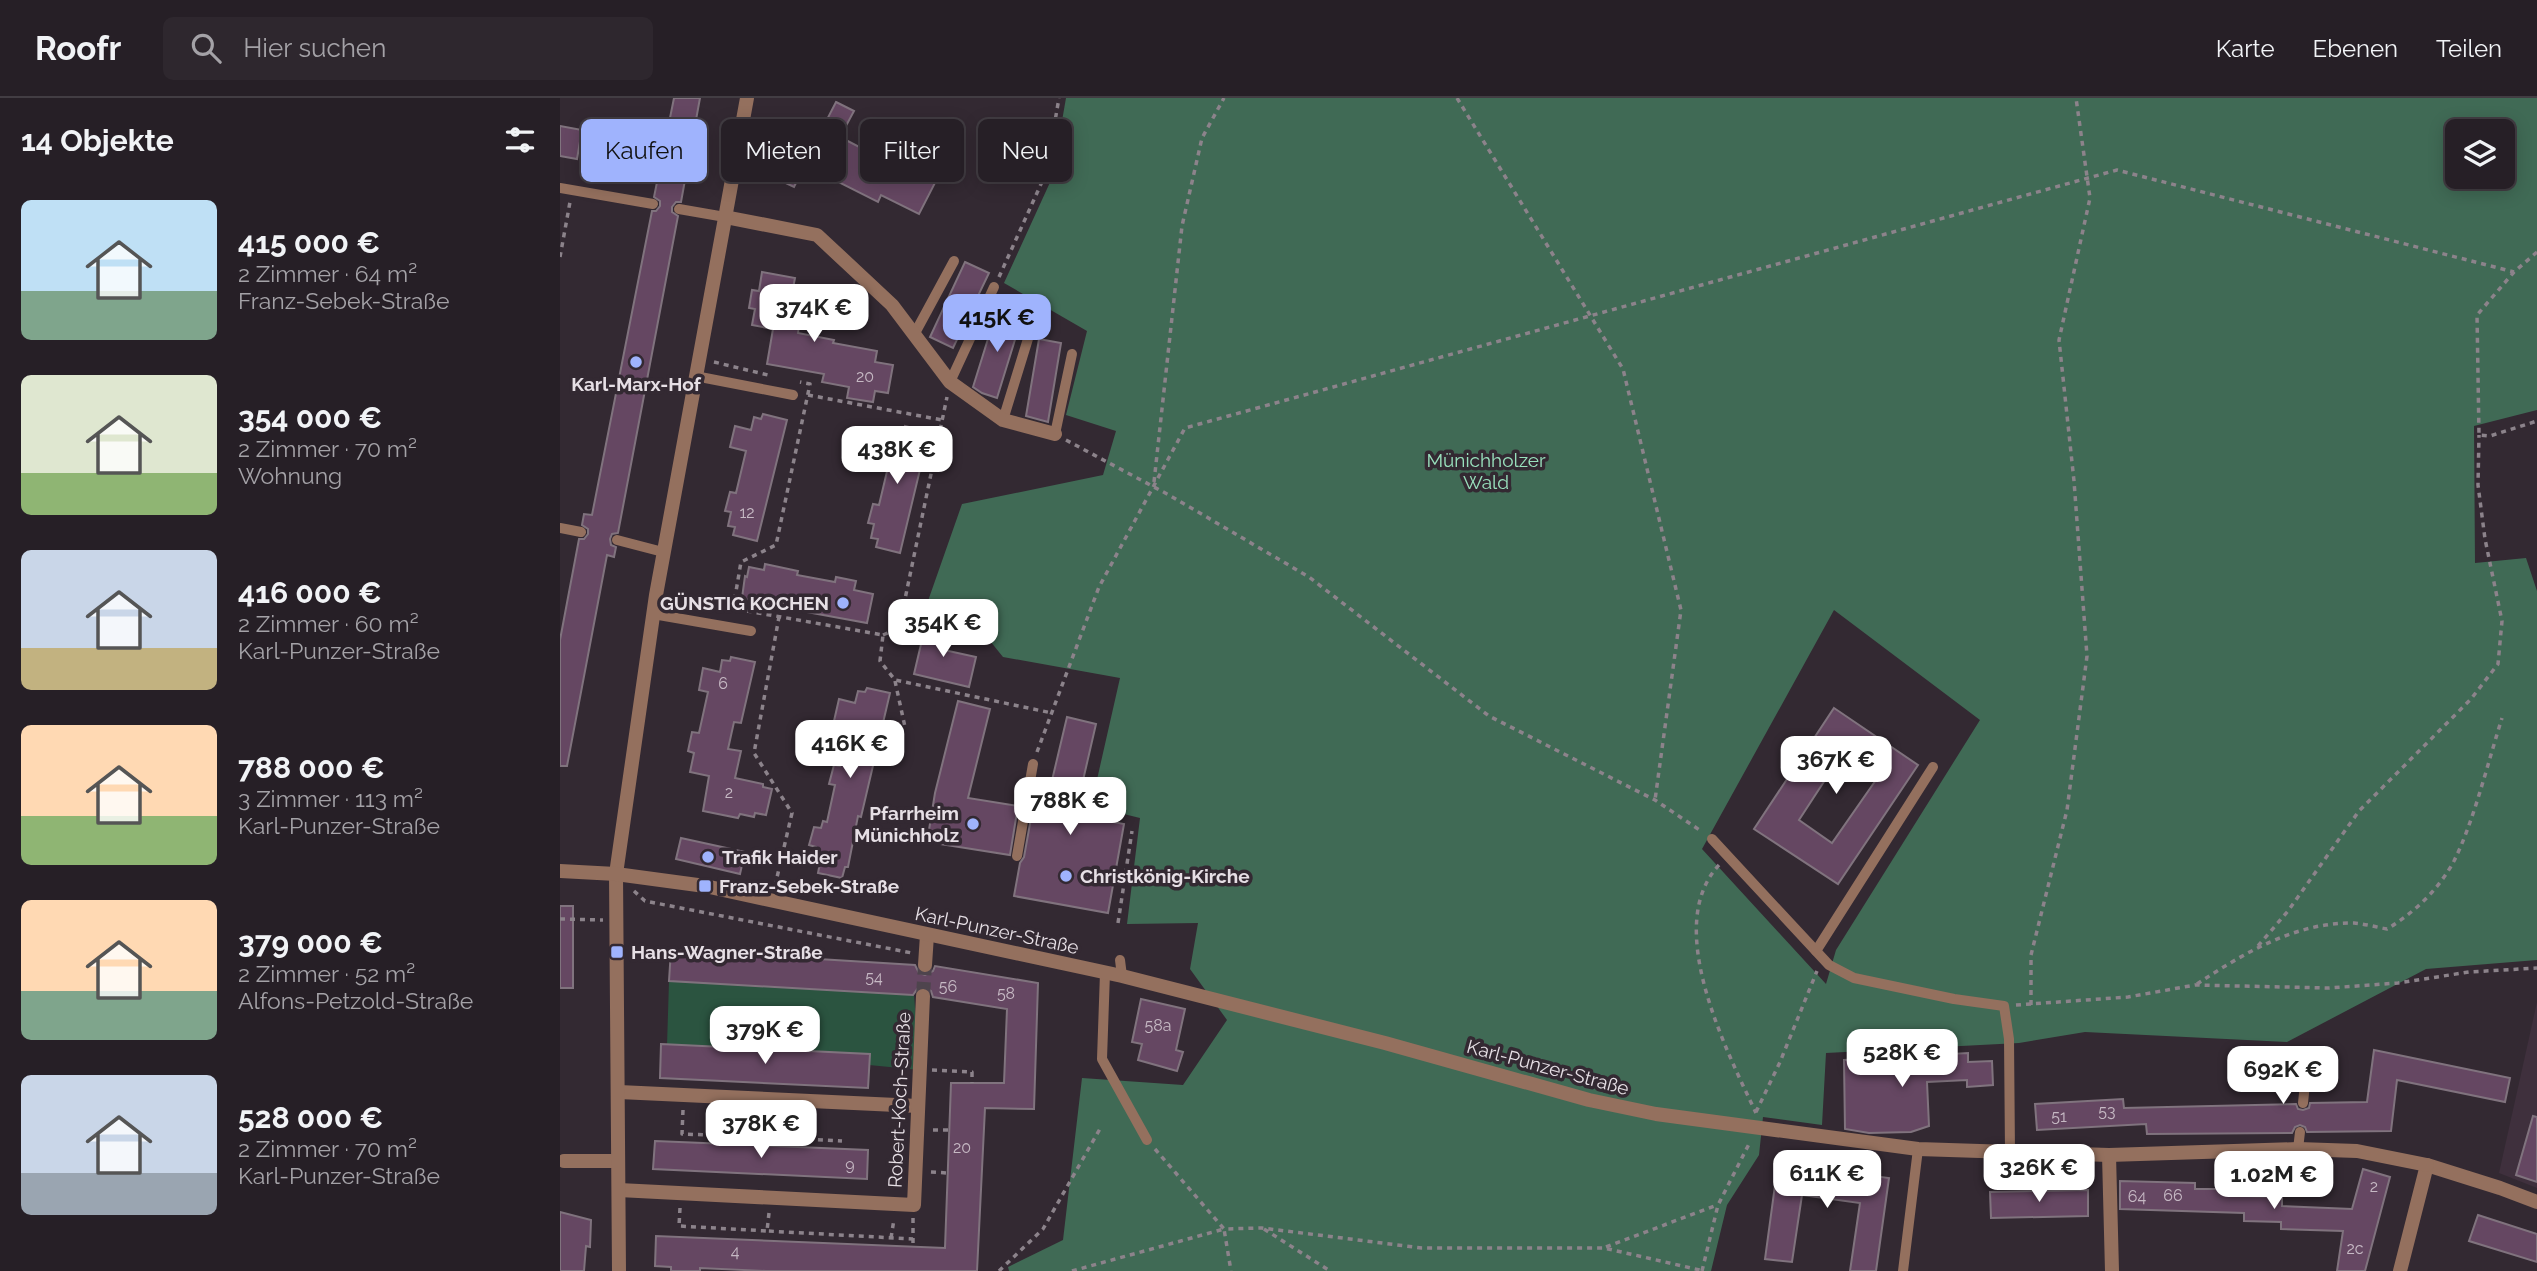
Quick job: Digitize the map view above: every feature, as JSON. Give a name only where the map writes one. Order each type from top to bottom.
[{"type":"street","points":[[619,1271],[616,874],[663,552],[747,98]]},
{"type":"street","points":[[725,217],[817,235],[892,305],[950,382],[1003,420],[1055,434]]},
{"type":"street","name":"Karl-Punzer-Straße","points":[[560,871],[616,874],[705,886],[1122,976],[1385,1043],[1589,1100],[1656,1114],[1919,1149],[2109,1155],[2298,1149],[2357,1151],[2427,1166],[2537,1202]]},
{"type":"street","points":[[925,960],[927,935]]},
{"type":"street","name":"Robert-Koch-Straße","points":[[619,1190],[914,1205],[923,996]]},
{"type":"street","points":[[619,1092],[918,1106]]},
{"type":"street","points":[[2109,1155],[2112,1271]]},
{"type":"street","points":[[564,1161],[618,1161]]},
{"type":"street","points":[[2400,1271],[2427,1166]]},
{"type":"lane","points":[[560,188],[653,204]]},
{"type":"lane","points":[[679,209],[725,217]]},
{"type":"lane","points":[[915,333],[954,261]]},
{"type":"lane","points":[[950,382],[994,288]]},
{"type":"lane","points":[[1003,420],[1031,329]]},
{"type":"lane","points":[[1055,434],[1072,354]]},
{"type":"lane","points":[[695,376],[793,396]]},
{"type":"lane","points":[[560,528],[581,532]]},
{"type":"lane","points":[[617,540],[663,552]]},
{"type":"lane","points":[[653,614],[751,631]]},
{"type":"lane","points":[[1017,856],[1033,764]]},
{"type":"lane","points":[[1819,955],[1933,767]]},
{"type":"lane","points":[[1712,839],[1819,955],[1854,978],[1954,999],[2004,1006],[2009,1039],[2010,1153]]},
{"type":"lane","points":[[1120,960],[1122,976]]},
{"type":"lane","points":[[1105,973],[1102,1059],[1147,1140]]},
{"type":"lane","points":[[2303,1104],[2308,1054]]},
{"type":"lane","points":[[2298,1149],[2300,1132]]},
{"type":"lane","points":[[1902,1271],[1919,1149]]},
{"type":"path","points":[[994,288],[1046,173],[1059,98]]},
{"type":"path","points":[[1154,486],[1182,226],[1202,138],[1224,98]]},
{"type":"path","points":[[1457,98],[1623,369],[1681,610],[1655,800]]},
{"type":"path","points":[[2031,1005],[2031,955],[2067,810],[2087,656],[2074,481],[2059,340],[2090,198],[2076,98]]},
{"type":"path","points":[[1033,764],[1099,587],[1185,428],[2117,170],[2514,272]]},
{"type":"path","points":[[560,257],[572,190]]},
{"type":"path","points":[[2258,946],[2288,911],[2359,811],[2471,699],[2498,664],[2502,621],[2485,539],[2478,485],[2477,315],[2514,272],[2537,251]]},
{"type":"path","points":[[698,359],[773,376]]},
{"type":"path","points":[[733,609],[741,562],[776,544],[810,384],[797,382]]},
{"type":"path","points":[[656,595],[883,635],[899,628],[950,382]]},
{"type":"path","points":[[808,395],[942,420]]},
{"type":"path","points":[[2479,435],[2490,436],[2537,421]]},
{"type":"path","points":[[1055,434],[1154,486],[1309,577],[1489,716],[1655,800],[1712,839]]},
{"type":"path","points":[[772,900],[792,813],[754,752],[779,617]]},
{"type":"path","points":[[883,635],[880,661],[895,680],[905,727]]},
{"type":"path","points":[[895,680],[1052,713]]},
{"type":"path","points":[[2195,985],[2258,946],[2305,929],[2355,923],[2387,929],[2408,916],[2426,898],[2453,861],[2472,813],[2502,718]]},
{"type":"path","points":[[1118,923],[1132,831]]},
{"type":"path","points":[[1728,856],[1710,875],[1698,909],[1697,960],[1717,1031],[1756,1113]]},
{"type":"path","points":[[616,874],[645,901],[925,960]]},
{"type":"path","points":[[560,919],[616,920]]},
{"type":"path","points":[[1072,1271],[1224,1229],[1262,1228],[1422,1248],[1605,1248],[1703,1271],[1718,1205],[1756,1129],[1756,1113],[1780,1062],[1819,955]]},
{"type":"path","points":[[2004,1006],[2128,998],[2195,985],[2329,988],[2399,983],[2469,972],[2537,968]]},
{"type":"path","points":[[920,1070],[972,1072],[972,1083]]},
{"type":"path","points":[[684,1095],[682,1134],[842,1141]]},
{"type":"path","points":[[768,1138],[771,1099]]},
{"type":"path","points":[[999,1271],[1043,1229],[1101,1127]]},
{"type":"path","points":[[1147,1140],[1224,1229],[1231,1271]]},
{"type":"path","points":[[681,1193],[679,1226],[913,1239]]},
{"type":"path","points":[[767,1231],[770,1197]]},
{"type":"path","points":[[913,1246],[914,1205]]},
{"type":"path","points":[[1605,1248],[1718,1205]]},
{"type":"path","points":[[1262,1228],[1330,1271]]},
{"type":"shaded area","points":[[2537,1002],[2537,1188],[2499,1173]]},
{"type":"green space","name":"Münichholzer Wald","points":[[1066,98],[2537,98],[2537,410],[2474,426],[2475,563],[2526,558],[2537,591],[2537,960],[2426,969],[2287,1042],[2085,1032],[2019,1043],[1826,1053],[1822,1125],[1763,1117],[1759,1155],[1727,1205],[1711,1271],[1009,1271],[1008,1267],[1063,1240],[1082,1078],[1183,1085],[1227,1020],[1190,969],[1198,923],[1127,924],[1140,818],[1091,806],[1120,678],[1003,657],[978,626],[922,618],[962,504],[1103,475],[1116,431],[1066,415],[1087,331],[1004,283],[1050,182],[1072,182],[1072,119],[1062,119]],"holes":[[[1834,610],[1980,720],[1836,950],[1826,984],[1702,849]]]},
{"type":"green space","points":[[669,981],[914,995],[920,1070],[667,1045]]},
{"type":"building","name":"Karl-Marx-Hof","points":[[674,98],[700,98],[696,119],[670,119]]},
{"type":"building","points":[[836,102],[854,111],[846,126],[846,119],[827,119]]},
{"type":"building","points":[[560,126],[581,130],[577,159],[560,156]]},
{"type":"building","points":[[846,140],[860,147],[860,182],[935,182],[919,214],[881,195],[878,202],[839,182],[846,182]]},
{"type":"building","name":"Karl-Marx-Hof","points":[[657,182],[685,182],[681,202],[676,202],[672,207],[672,212],[678,216],[618,533],[612,534],[610,539],[611,545],[616,547],[614,557],[607,555],[567,766],[560,766],[560,640],[579,539],[584,539],[588,534],[588,529],[582,525],[584,514],[592,515],[652,211],[656,211],[660,206],[660,201],[654,197]]},
{"type":"building","points":[[783,182],[796,182],[794,187]]},
{"type":"building","points":[[965,262],[989,273],[953,348],[930,337]]},
{"type":"building","points":[[762,272],[795,278],[790,303],[802,305],[798,333],[877,351],[875,362],[893,365],[888,393],[875,391],[873,402],[847,398],[849,387],[822,382],[824,374],[767,364],[773,329],[752,325],[755,309],[749,308],[752,290],[759,291]]},
{"type":"building","points":[[997,310],[1022,317],[997,398],[973,387]]},
{"type":"building","points":[[1039,339],[1061,343],[1048,422],[1026,416]]},
{"type":"building","points":[[763,414],[787,420],[757,541],[733,535],[735,527],[728,526],[731,512],[725,511],[730,492],[736,493],[746,451],[730,447],[735,426],[751,430],[754,417],[761,419]]},
{"type":"building","points":[[905,426],[929,432],[900,553],[876,547],[878,539],[871,538],[874,524],[868,523],[873,504],[879,505],[889,463],[873,459],[878,438],[894,442],[897,430],[904,431]]},
{"type":"building","points":[[765,564],[798,571],[797,575],[835,582],[836,577],[856,581],[854,590],[873,594],[867,623],[801,611],[802,607],[776,601],[775,605],[742,598],[749,567],[764,570]]},
{"type":"building","points":[[926,623],[949,629],[944,650],[976,657],[969,687],[914,674]]},
{"type":"building","points":[[731,657],[755,662],[741,723],[734,722],[728,749],[741,751],[735,778],[763,784],[763,787],[772,789],[766,815],[755,813],[754,817],[740,814],[738,818],[703,811],[709,776],[690,772],[694,753],[688,751],[692,732],[699,733],[708,692],[699,690],[703,668],[720,672],[722,660],[730,661]]},
{"type":"building","points":[[867,688],[890,693],[861,817],[858,816],[848,867],[845,867],[842,878],[818,873],[820,863],[816,862],[817,855],[814,855],[816,847],[809,845],[814,827],[821,828],[823,821],[827,822],[835,785],[829,784],[834,765],[840,766],[850,724],[834,721],[839,699],[855,703],[858,691],[865,692]]},
{"type":"building","points":[[958,701],[990,709],[968,798],[1018,806],[1010,855],[927,842],[935,793]]},
{"type":"building","points":[[1834,708],[1918,765],[1838,884],[1754,829]],"holes":[[[1842,754],[1878,777],[1832,843],[1799,820]]]},
{"type":"building","name":"Christkönig-Kirche","points":[[1067,717],[1096,724],[1075,815],[1124,824],[1108,913],[1014,896],[1033,807],[1045,810]]},
{"type":"building","points":[[681,838],[745,852],[740,874],[676,859]]},
{"type":"building","points":[[560,906],[573,906],[573,988],[560,988]]},
{"type":"building","points":[[671,950],[915,965],[919,973],[925,975],[933,971],[935,966],[1038,983],[1034,1109],[985,1108],[977,1271],[766,1271],[700,1268],[700,1271],[671,1271],[671,1267],[655,1266],[656,1236],[945,1248],[951,1083],[1004,1083],[1007,1009],[933,997],[931,991],[924,987],[918,988],[913,995],[669,981]]},
{"type":"building","points":[[1141,999],[1185,1009],[1176,1050],[1183,1052],[1177,1071],[1138,1060],[1142,1044],[1132,1042]]},
{"type":"building","points":[[661,1044],[870,1054],[868,1088],[660,1078]]},
{"type":"building","points":[[2374,1050],[2510,1078],[2505,1102],[2397,1080],[2391,1131],[2307,1132],[2305,1127],[2300,1125],[2295,1127],[2292,1133],[2147,1134],[2146,1124],[2037,1130],[2035,1104],[2123,1099],[2124,1108],[2296,1104],[2298,1109],[2303,1110],[2309,1108],[2310,1103],[2367,1102]]},
{"type":"building","points":[[1968,1053],[1968,1062],[1992,1061],[1993,1085],[1967,1087],[1967,1080],[1927,1082],[1929,1126],[1911,1132],[1869,1133],[1845,1129],[1844,1060]]},
{"type":"building","points":[[2533,1116],[2537,1117],[2537,1182],[2516,1175]]},
{"type":"building","points":[[655,1141],[868,1150],[867,1179],[653,1169]]},
{"type":"building","points":[[1778,1163],[1889,1178],[1876,1271],[1850,1271],[1860,1203],[1802,1195],[1792,1262],[1765,1259]]},
{"type":"building","points":[[2363,1169],[2390,1177],[2365,1271],[2337,1271],[2343,1231],[2281,1229],[2281,1222],[2244,1221],[2244,1213],[2120,1209],[2120,1181],[2195,1183],[2195,1189],[2245,1189],[2245,1196],[2282,1197],[2282,1206],[2352,1209]]},
{"type":"building","points":[[2088,1190],[2088,1216],[1991,1218],[1990,1192]]},
{"type":"building","points":[[560,1212],[591,1220],[590,1247],[586,1246],[584,1271],[560,1271]]},
{"type":"building","points":[[2478,1215],[2537,1234],[2537,1262],[2469,1241]]},
{"type":"tunnel","points":[[923,996],[925,965]]},
{"type":"place","name":"Karl-Marx-Hof","points":[[636,362]]},
{"type":"place","name":"GÜNSTIG KOCHEN","points":[[843,603]]},
{"type":"place","name":"Pfarrheim Münichholz","points":[[973,824]]},
{"type":"place","name":"Trafik Haider","points":[[708,857]]},
{"type":"place","name":"Christkönig-Kirche","points":[[1066,876]]},
{"type":"place","name":"Franz-Sebek-Straße","points":[[705,886]]},
{"type":"place","name":"Hans-Wagner-Straße","points":[[617,952]]}]
